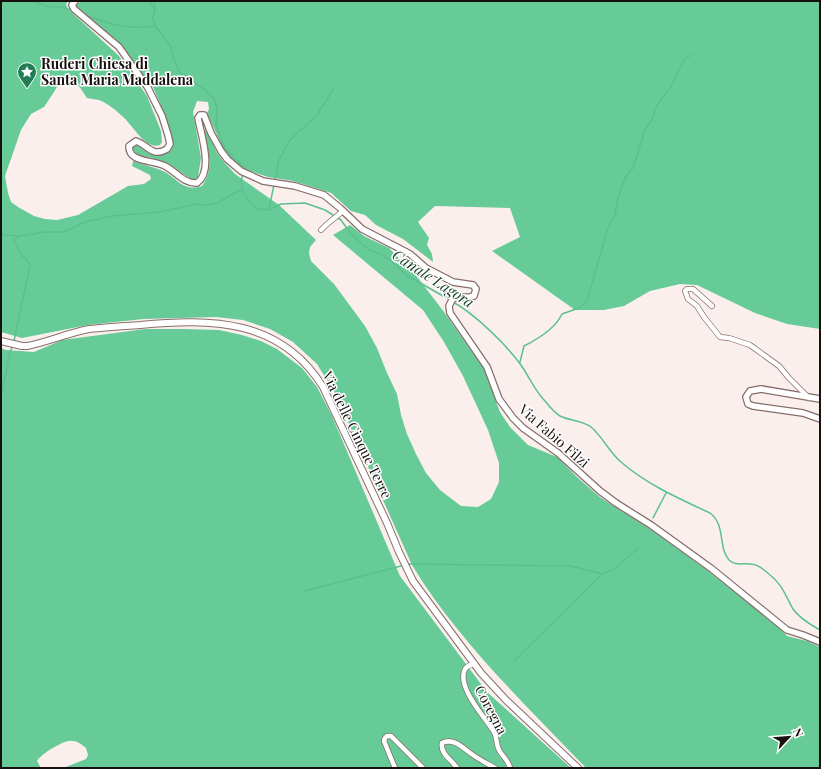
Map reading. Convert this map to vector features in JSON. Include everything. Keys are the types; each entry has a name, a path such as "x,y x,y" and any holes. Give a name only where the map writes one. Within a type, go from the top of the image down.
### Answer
{"main road":[{"name":"Via delle Cinque Terre","path":"1,341 27,346 88,330 168,322 201,322 254,330 281,344 296,354 316,375 323,387 384,516 407,570 413,580 473,664 506,700 578,768"}],"street":[{"name":"Via Fabio Filzi","path":"75,1 72,5 74,9 123,52 148,88 162,116 170,144 167,149 162,152 154,152 136,141 129,146 129,150 132,155 140,159 166,166 188,182 197,183 202,179 206,157 198,118 203,114 221,151 240,171 263,181 295,186 328,197 341,213 362,229 410,254 426,268 453,282 473,285 476,289 475,294 472,296 453,298 449,304 449,310 454,320 466,335 487,367 499,399 510,414 524,428 558,453 600,492 651,525 712,569 787,630 820,642"},
{"path":"322,230 341,213"},
{"path":"712,306 693,289 687,289 685,291 688,299 698,306 704,317 720,338 729,338 750,346 780,366 789,378 809,398"},
{"path":"820,399 756,389 748,393 746,397 748,404 753,406 803,413 820,419"},
{"name":"Coregna","path":"473,664 466,667 465,670 464,678 467,690 473,704 484,716 495,734 498,749 509,764 510,768"},
{"path":"395,768 384,742 384,738 387,736 391,736 423,768"},
{"path":"457,768 444,753 441,747 442,743 445,741 453,742 495,768"}],"green space":[{"path":"1,1 68,1 66,4 68,9 119,56 147,96 161,131 162,142 160,145 154,146 149,144 114,109 99,100 87,98 76,83 66,78 60,81 44,107 31,114 21,130 5,176 11,202 34,216 45,219 57,220 78,215 128,186 144,184 151,179 150,175 132,166 133,161 163,171 185,186 202,186 206,179 209,166 209,152 205,129 217,153 235,174 279,205 316,240 310,247 309,253 311,261 334,284 365,326 377,348 397,394 401,415 407,434 426,473 440,490 461,506 478,507 491,499 499,482 499,463 488,430 463,376 444,342 423,310 333,235 350,225 364,236 389,248 418,278 444,312 484,369 500,412 510,427 528,445 557,457 601,498 653,531 708,571 778,626 787,636 807,641 820,647 820,768 586,768 493,671 450,620 430,593 412,565 336,395 317,364 293,342 270,329 243,320 216,317 143,319 88,325 22,338 1,332"},
{"path":"82,1 820,1 820,329 787,324 755,313 697,285 680,284 650,291 624,306 604,310 575,310 492,251 520,237 510,208 435,206 418,222 429,238 427,245 432,254 433,262 403,239 376,225 365,215 351,211 331,193 293,181 268,177 244,169 229,156 223,148 207,113 209,109 208,102 197,101 193,112 201,158 198,177 194,180 191,179 169,164 136,154 132,147 136,144 148,153 154,155 163,155 172,148 173,144 170,132 160,103 152,85 120,44 75,5"},
{"path":"145,329 219,330 242,335 261,341 277,349 302,368 317,387 332,416 400,576 487,692 571,768 63,768 86,759 88,755 86,748 72,741 61,744 39,758 37,761 41,768 1,768 1,348 6,350 34,352 62,340"}],"waterway":[{"path":"31,1 51,7 72,10"},
{"path":"149,1 155,9"},
{"name":"Canale Lagora","path":"154,1 155,9 153,18 155,26 170,45 173,57 180,73 205,90 214,99 217,108 216,124 225,149 244,167 243,170"},
{"path":"84,14 102,21 127,27 155,26"},
{"path":"520,362 524,346 551,329 562,314 579,308 587,301 608,228 615,215 618,198 626,176 633,168 645,130 652,119 657,105 670,89 684,60 691,55"},
{"path":"269,209 279,160 289,141 317,115 334,88"},
{"name":"Canale Lagora","path":"243,174 241,181 242,189 248,200 258,209 269,210 281,204 305,203 325,210 341,220 351,234 368,249 390,260 408,276 450,300"},
{"path":"1,235 20,236 45,232 64,232 85,222 112,216 160,212 197,204 205,205 217,203 242,189"},
{"path":"14,341 30,265 22,256 14,239 19,237"},
{"name":"Canale Lagora","path":"453,302 471,314 500,341 517,360 539,394 556,413 564,418 584,423 591,427 617,458 641,477 710,513 718,524 724,549 729,560 736,564 756,565 774,578 781,586 793,609 798,615 820,630"},
{"path":"1,394 9,355 13,345"},
{"path":"653,518 666,493"},
{"path":"514,661 602,574 614,569 638,548"},
{"path":"407,564 571,566 602,574"},
{"path":"304,591 401,566"}],"place":[{"name":"Ruderi Chiesa di Santa Maria Maddalena","path":"27,89"}]}
